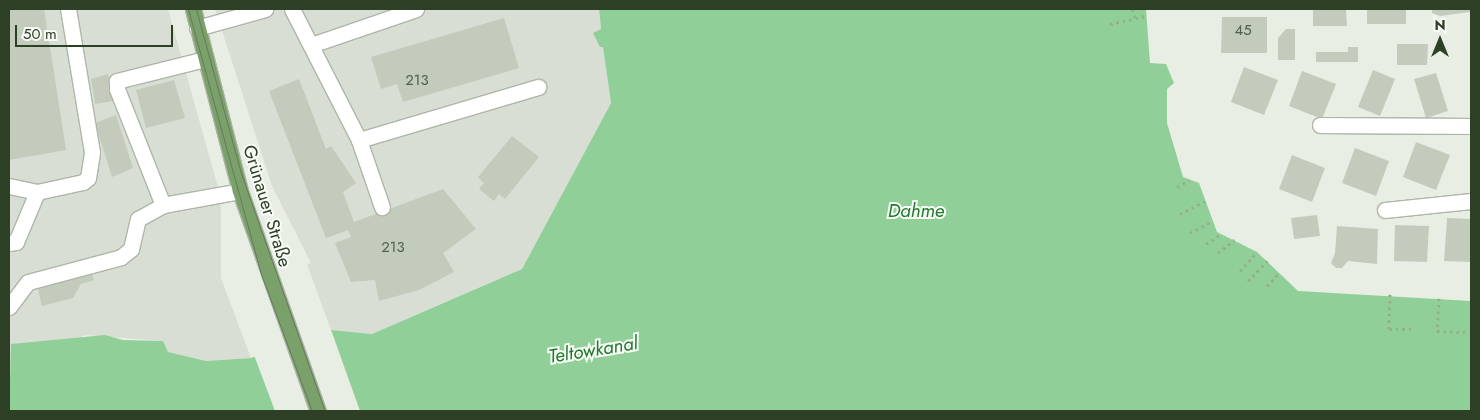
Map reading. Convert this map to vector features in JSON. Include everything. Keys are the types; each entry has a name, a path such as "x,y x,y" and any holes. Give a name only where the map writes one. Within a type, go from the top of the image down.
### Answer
{"main road":[{"name":"Grünauer Straße","path":"193,9 240,191 267,273 318,411"}],"lane":[{"path":"9,186 37,192 83,182 91,164 68,9"},
{"path":"197,28 265,9"},
{"path":"292,9 359,140 382,207"},
{"path":"311,45 416,9"},
{"path":"163,205 117,90 117,81 205,59"},
{"path":"359,140 538,87"},
{"path":"1320,125 1471,126"},
{"path":"9,308 28,282 121,257 131,249 138,219 163,205 240,191"},
{"path":"9,243 16,242 37,192"},
{"path":"1385,210 1471,201"}],"path":[{"path":"1132,9 1135,18"},
{"path":"1110,24 1146,16"},
{"path":"1177,187 1189,180"},
{"path":"1180,214 1206,201"},
{"path":"1190,234 1213,221"},
{"path":"1206,244 1221,234"},
{"path":"1218,253 1234,240"},
{"path":"1240,271 1257,252"},
{"path":"1248,281 1266,261"},
{"path":"1267,286 1279,273"},
{"path":"1390,294 1389,329 1412,329"},
{"path":"1439,298 1437,331 1465,332"}],"shaded area":[{"path":"9,9 168,9 221,198 221,278 251,358 206,361 168,352 162,341 86,335 9,366"},
{"path":"215,9 599,9 601,30 593,33 603,46 611,103 522,269 372,334 331,330 307,264 311,263 272,186"}],"water":[{"name":"Dahme","path":"599,9 1146,9 1150,63 1166,64 1174,83 1167,89 1167,123 1183,177 1199,183 1217,232 1257,252 1298,291 1471,301 1471,411 9,411 11,344 105,335 123,340 163,341 168,352 206,361 251,358 331,330 372,334 522,269 611,103 603,47 600,47 593,33 601,29"}],"pier":[{"path":"330,327 360,411 275,411 254,355"}],"building":[{"path":"9,9 44,9 66,150 9,160"},
{"path":"1313,9 1346,9 1347,26 1313,26"},
{"path":"1367,9 1406,9 1406,24 1367,24"},
{"path":"1432,9 1470,9 1470,12 1440,16 1432,13"},
{"path":"1222,17 1267,17 1267,53 1221,53"},
{"path":"504,18 519,68 403,102 397,84 381,89 371,57"},
{"path":"1286,29 1295,29 1295,60 1278,60 1278,38"},
{"path":"1397,44 1428,44 1427,65 1397,65"},
{"path":"1348,47 1358,47 1358,62 1316,62 1316,52 1348,52"},
{"path":"1244,67 1278,80 1264,115 1231,102"},
{"path":"1373,70 1395,79 1380,116 1358,107"},
{"path":"1302,71 1336,84 1322,119 1289,106"},
{"path":"1436,73 1448,111 1426,118 1414,79"},
{"path":"108,74 113,101 95,104 91,79"},
{"path":"299,79 326,149 331,146 356,183 343,192 354,222 443,189 476,229 443,253 454,272 419,290 379,301 375,280 351,282 335,243 351,237 348,230 326,238 269,91"},
{"path":"174,80 185,118 146,128 136,90"},
{"path":"116,115 133,168 112,177 95,123"},
{"path":"512,136 539,157 505,199 499,194 494,201 479,189 484,183 478,177"},
{"path":"1416,142 1450,155 1436,190 1403,177"},
{"path":"1355,148 1389,161 1376,196 1342,183"},
{"path":"1292,155 1325,168 1312,202 1279,189"},
{"path":"1317,215 1320,236 1294,239 1291,218"},
{"path":"1447,218 1471,219 1471,262 1444,261"},
{"path":"1395,225 1429,226 1427,262 1394,261"},
{"path":"1337,226 1378,229 1377,264 1348,261 1342,268 1336,268 1331,263 1335,253"},
{"path":"91,271 94,280 81,284 73,298 42,306 37,285"}],"tram line":[{"path":"188,9 261,274 312,411"},
{"path":"196,9 240,170 325,411"}],"water label":[{"name":"Teltowkanal","path":"593,350"}]}
